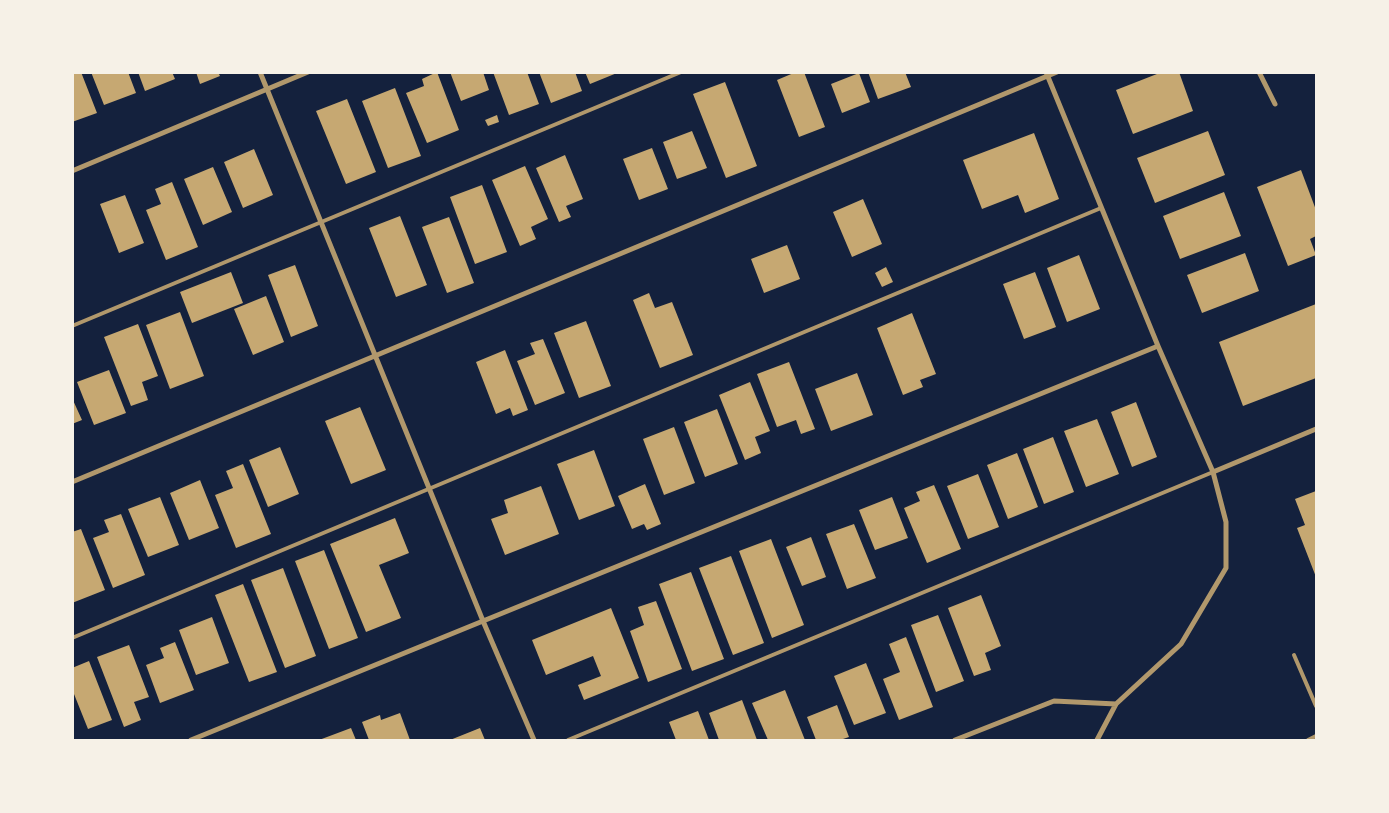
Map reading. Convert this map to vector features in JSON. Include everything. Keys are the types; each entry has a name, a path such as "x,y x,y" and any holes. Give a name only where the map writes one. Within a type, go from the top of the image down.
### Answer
{"street":[{"path":"260,72 483,622 534,740"},
{"path":"72,171 308,72"},
{"path":"72,482 1057,72"},
{"path":"1259,72 1275,104"},
{"path":"1047,75 1158,346 1212,472 1226,522 1226,568 1181,644 1116,704 1097,740"},
{"path":"191,740 1158,346"},
{"path":"1212,472 1316,429"},
{"path":"955,740 1054,701 1116,704"}],"lane":[{"path":"72,326 681,72"},
{"path":"72,638 1102,208"},
{"path":"568,740 1212,472"},
{"path":"1294,655 1316,706"},
{"path":"1308,740 1316,736"}],"building":[{"path":"72,72 81,72 97,113 72,122"},
{"path":"91,72 128,72 136,93 104,105"},
{"path":"138,72 172,72 175,79 145,91"},
{"path":"196,72 218,72 220,76 200,84"},
{"path":"437,72 459,130 427,143 406,93 424,86 422,79"},
{"path":"450,72 483,72 489,90 461,101"},
{"path":"493,72 527,72 539,104 509,115"},
{"path":"539,72 575,72 582,91 551,103"},
{"path":"585,72 617,72 617,73 590,84"},
{"path":"796,72 804,72 825,127 799,137 777,80"},
{"path":"868,72 905,72 911,87 878,99"},
{"path":"1162,72 1179,72 1193,111 1133,134 1116,90"},
{"path":"859,73 870,102 842,113 831,84"},
{"path":"725,82 757,166 726,178 693,94"},
{"path":"395,88 421,156 388,168 362,101"},
{"path":"347,99 376,172 346,184 316,111"},
{"path":"497,115 499,122 488,126 485,120"},
{"path":"692,131 707,168 677,179 663,142"},
{"path":"1208,131 1225,175 1155,203 1137,158"},
{"path":"1034,133 1059,199 1025,213 1018,195 982,209 963,160"},
{"path":"652,148 668,189 639,200 623,159"},
{"path":"254,149 273,195 243,208 224,162"},
{"path":"565,155 583,199 566,206 571,217 559,222 536,168"},
{"path":"525,166 548,219 531,227 536,239 520,246 492,180"},
{"path":"213,167 232,212 203,225 184,179"},
{"path":"1301,170 1316,210 1316,236 1310,239 1316,255 1288,266 1257,187"},
{"path":"172,182 198,247 166,260 146,210 161,204 155,189"},
{"path":"482,185 507,252 475,264 450,197"},
{"path":"1224,192 1241,236 1180,259 1163,216"},
{"path":"125,195 144,243 119,253 100,204"},
{"path":"863,199 882,244 852,257 833,212"},
{"path":"400,216 427,285 396,297 369,228"},
{"path":"449,217 474,283 447,293 422,227"},
{"path":"787,245 800,279 764,293 751,259"},
{"path":"1245,253 1259,291 1202,313 1187,275"},
{"path":"1079,255 1100,309 1067,322 1047,268"},
{"path":"295,265 318,326 291,337 268,275"},
{"path":"886,267 893,282 882,287 875,273"},
{"path":"231,272 243,303 192,323 180,292"},
{"path":"1035,272 1056,327 1024,339 1003,284"},
{"path":"649,293 655,308 672,302 693,355 660,368 633,300"},
{"path":"266,296 284,342 253,355 234,309"},
{"path":"1316,304 1316,378 1243,406 1219,342"},
{"path":"180,312 204,376 170,389 146,325"},
{"path":"912,313 936,374 920,380 923,387 903,395 877,328"},
{"path":"586,321 611,386 579,398 554,333"},
{"path":"138,324 158,376 142,382 148,400 131,406 104,337"},
{"path":"543,339 565,393 535,405 517,361 535,354 530,343"},
{"path":"505,350 528,410 513,416 510,408 496,414 476,362"},
{"path":"789,362 815,429 801,434 796,420 777,427 757,374"},
{"path":"109,370 126,413 94,425 77,382"},
{"path":"857,373 873,415 831,431 815,389"},
{"path":"750,382 770,431 755,437 761,453 745,460 719,395"},
{"path":"72,398 82,420 72,424"},
{"path":"1136,402 1157,457 1132,467 1111,412"},
{"path":"360,407 386,470 351,484 325,421"},
{"path":"717,409 738,464 705,477 684,422"},
{"path":"1097,419 1119,474 1086,487 1064,431"},
{"path":"674,427 695,483 664,495 643,439"},
{"path":"1053,437 1074,492 1044,504 1023,449"},
{"path":"280,447 299,494 268,507 249,460"},
{"path":"594,450 615,506 579,520 557,464"},
{"path":"1017,453 1038,507 1008,519 987,465"},
{"path":"243,464 271,534 236,548 215,495 233,488 226,471"},
{"path":"978,474 999,527 968,539 947,486"},
{"path":"200,480 219,528 189,540 170,493"},
{"path":"645,484 661,524 647,530 644,524 632,529 618,496"},
{"path":"934,485 961,549 927,563 904,508 920,501 916,492"},
{"path":"541,486 559,534 505,555 491,519 508,513 504,500"},
{"path":"1316,491 1316,577 1297,528 1305,525 1295,499"},
{"path":"160,497 179,545 148,557 128,509"},
{"path":"892,497 908,538 875,550 859,510"},
{"path":"121,514 145,575 113,588 93,538 109,532 104,520"},
{"path":"395,518 409,553 379,565 401,618 366,632 330,544"},
{"path":"854,524 876,578 847,589 826,534"},
{"path":"81,529 105,590 72,603 72,532"},
{"path":"811,537 826,577 802,586 786,547"},
{"path":"771,539 804,625 772,638 739,551"},
{"path":"324,550 358,638 329,649 295,561"},
{"path":"731,556 764,643 733,655 699,568"},
{"path":"283,568 316,656 285,668 251,580"},
{"path":"691,572 724,659 692,671 659,584"},
{"path":"243,584 277,672 249,682 215,595"},
{"path":"981,595 1001,646 985,653 991,670 974,676 948,608"},
{"path":"656,601 682,669 648,682 630,631 644,625 638,607"},
{"path":"611,608 639,678 584,700 578,685 601,676 593,656 546,675 532,640"},
{"path":"938,615 964,681 936,692 911,625"},
{"path":"212,617 229,663 196,675 179,630"},
{"path":"906,637 933,707 899,720 883,679 900,672 889,644"},
{"path":"175,642 194,690 160,703 146,665 164,658 160,648"},
{"path":"129,645 149,697 134,702 141,720 124,727 97,657"},
{"path":"89,661 112,720 88,729 72,689 72,668"},
{"path":"866,663 886,713 854,725 834,676"},
{"path":"785,690 805,740 768,740 752,703"},
{"path":"742,700 757,740 719,740 709,713"},
{"path":"837,705 849,737 840,740 816,740 807,717"},
{"path":"698,711 709,740 676,740 669,722"},
{"path":"400,713 410,740 369,740 362,722 380,715 381,720"},
{"path":"351,728 356,740 319,740"},
{"path":"480,728 485,740 450,740"}]}
